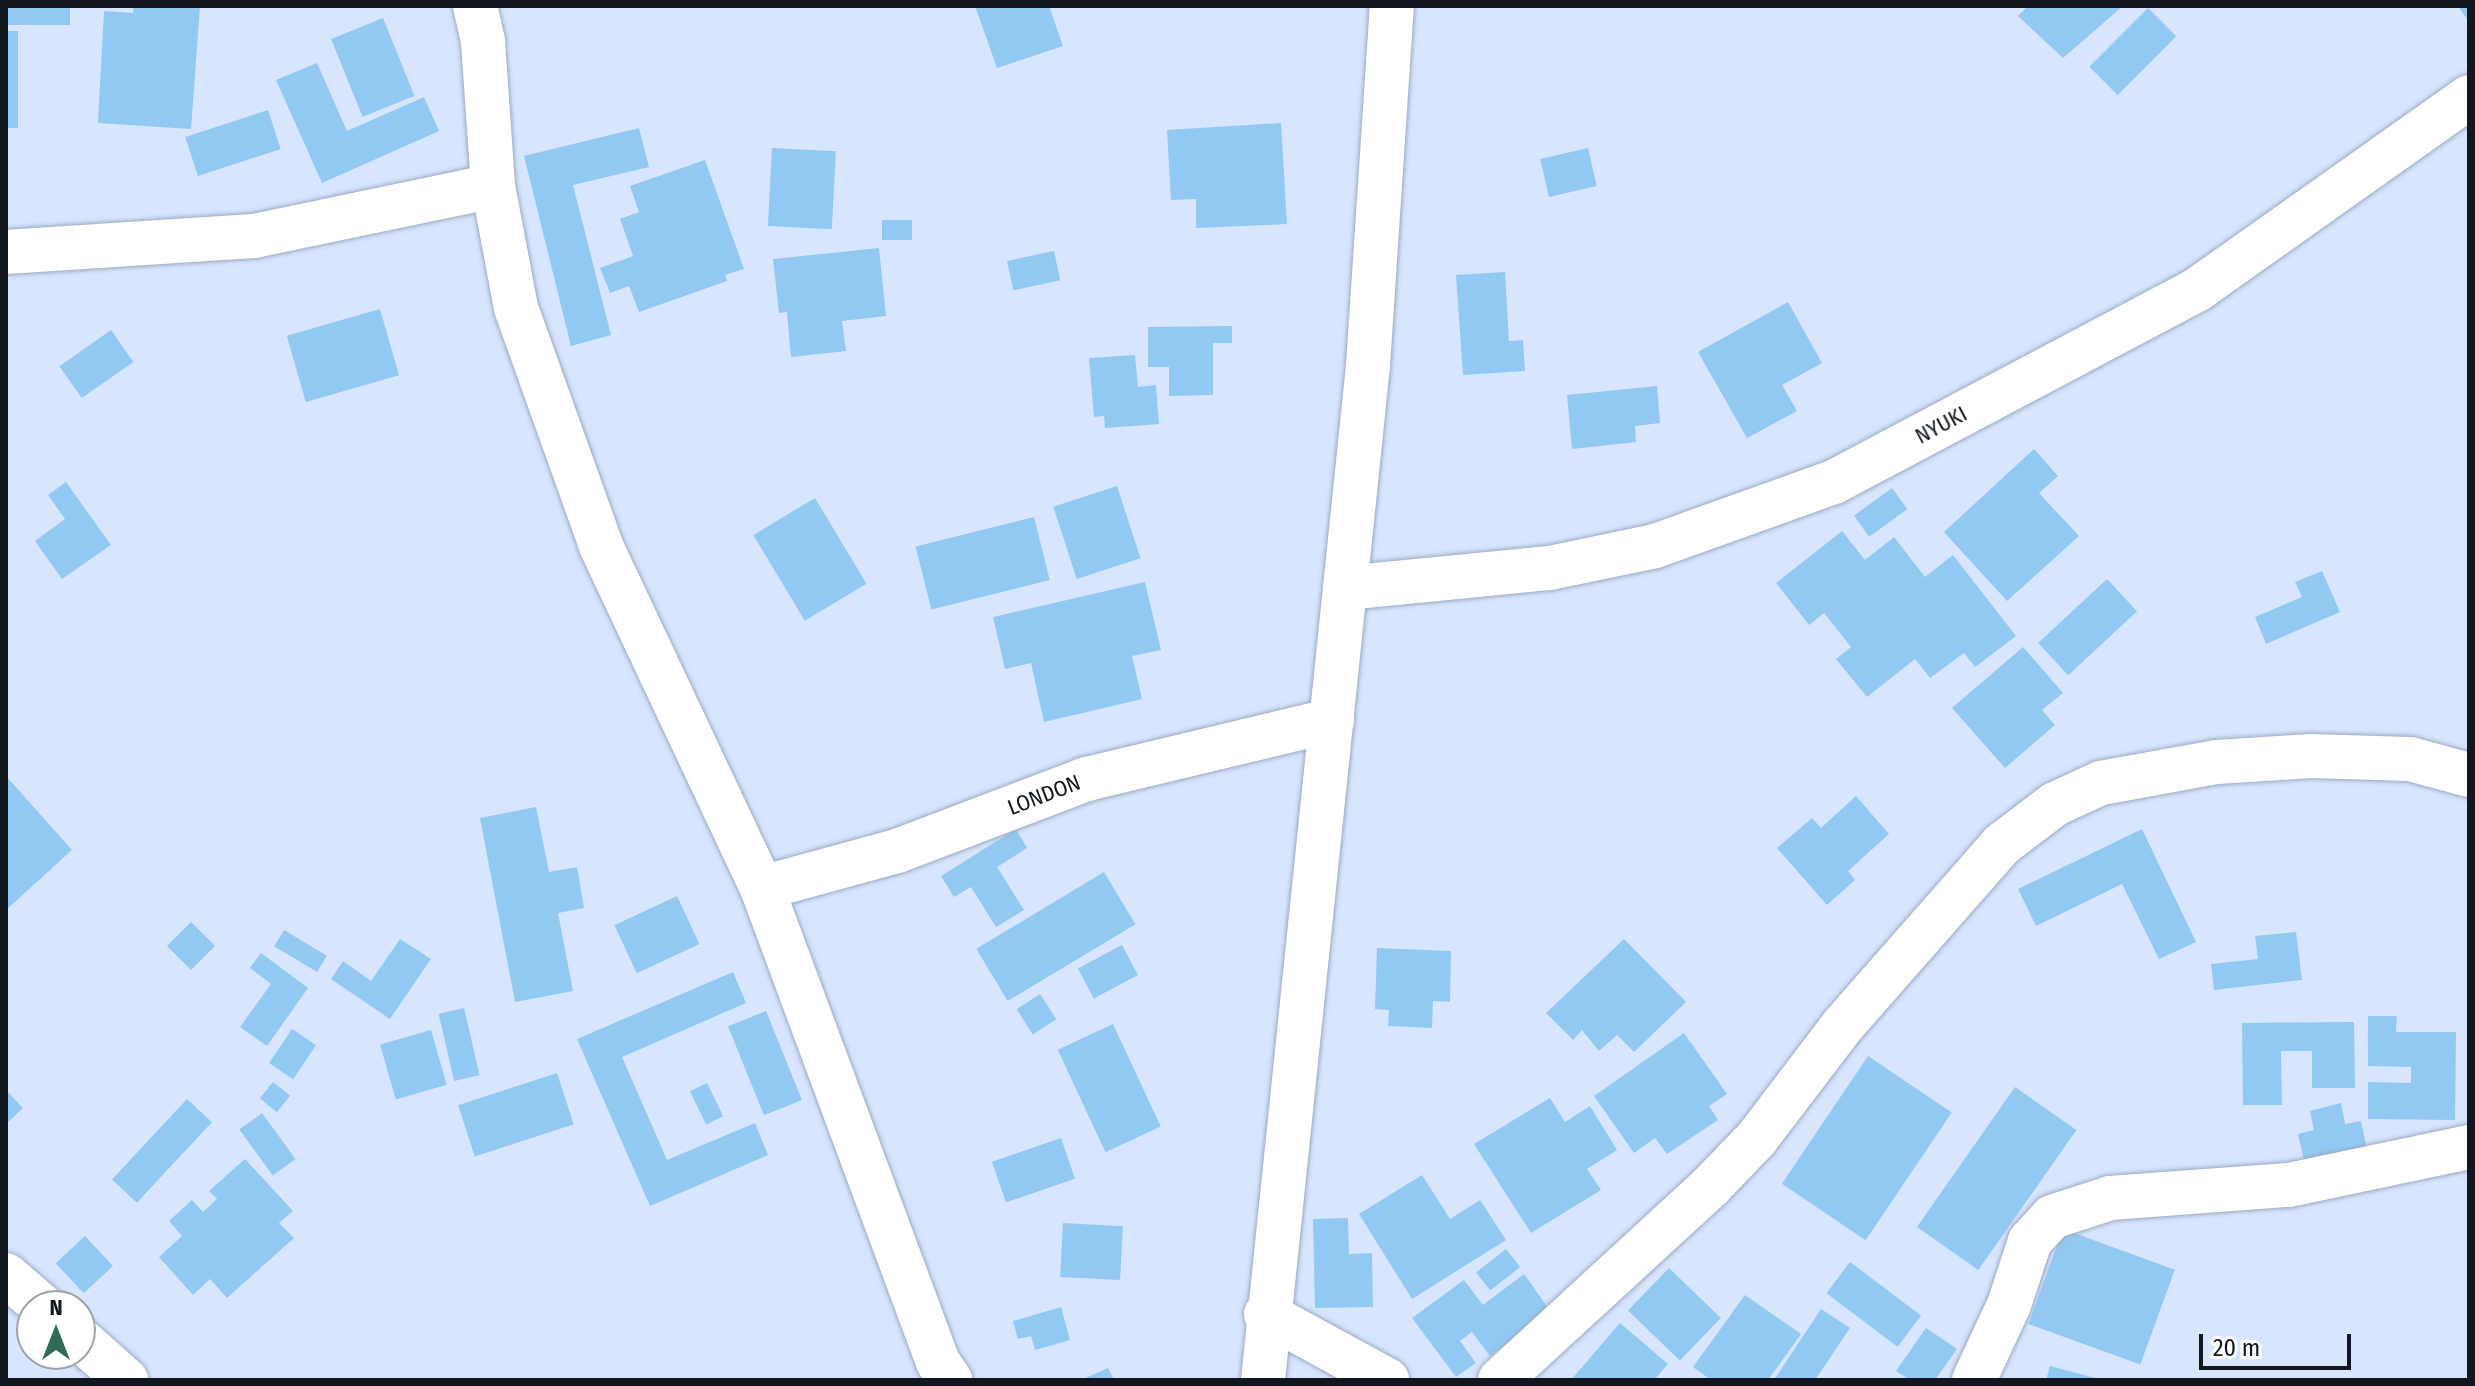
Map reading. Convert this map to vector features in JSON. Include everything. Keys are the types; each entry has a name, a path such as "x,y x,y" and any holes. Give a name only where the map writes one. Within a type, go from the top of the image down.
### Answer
{"street":[{"path":"475,6 483,42 493,186 516,308 601,546 762,888 938,1362 950,1380"},
{"path":"1263,1380 1266,1314 1368,365 1392,6"},
{"name":"NYUKI","path":"1345,588 1550,568 1655,546 1834,482 2198,289 2469,97"},
{"path":"6,252 254,236 493,186"},
{"name":"LONDON","path":"762,888 897,851 1087,779 1332,720"},
{"path":"1500,1380 1710,1187 1757,1138 1844,1024 2001,845 2055,804 2101,783 2217,762 2311,756 2410,759 2469,775"},
{"path":"1974,1380 2009,1305 2030,1241 2052,1217 2110,1198 2289,1185 2469,1147"},
{"path":"6,1275 23,1290"},
{"path":"1266,1314 1387,1380"},
{"path":"96,1353 126,1380"}],"building":[{"path":"6,6 70,6 70,25 6,25"},
{"path":"134,6 200,7 191,129 98,123 104,11 133,13"},
{"path":"975,6 1049,6 1063,46 997,68"},
{"path":"2028,6 2123,6 2063,58 2018,16"},
{"path":"2458,6 2469,6 2467,19"},
{"path":"2148,8 2176,36 2118,95 2089,67"},
{"path":"383,18 414,96 363,117 331,39"},
{"path":"6,31 18,31 18,128 6,128"},
{"path":"317,63 347,131 424,97 439,131 322,183 276,80"},
{"path":"268,110 281,149 198,176 185,137"},
{"path":"1281,123 1287,224 1196,228 1196,199 1171,200 1167,130"},
{"path":"639,128 649,167 573,185 611,335 571,346 524,156"},
{"path":"772,148 836,151 832,229 768,226"},
{"path":"1588,148 1597,186 1549,197 1540,159"},
{"path":"705,160 744,269 725,275 727,281 639,312 629,286 610,293 600,268 633,256 620,219 639,212 630,186"},
{"path":"882,220 912,220 912,240 882,240"},
{"path":"879,248 886,316 842,321 846,351 791,357 787,312 779,313 773,259"},
{"path":"1054,251 1060,280 1013,290 1007,261"},
{"path":"1505,272 1509,341 1523,340 1525,371 1463,375 1456,275"},
{"path":"1788,302 1822,363 1782,385 1797,411 1747,438 1698,352"},
{"path":"380,309 399,375 306,402 287,336"},
{"path":"1232,326 1232,343 1213,343 1213,395 1169,396 1169,367 1148,367 1148,327"},
{"path":"111,330 133,362 82,398 59,366"},
{"path":"1135,355 1138,387 1156,385 1159,424 1105,428 1104,416 1094,417 1089,358"},
{"path":"1657,386 1660,423 1635,426 1636,442 1572,449 1567,395"},
{"path":"2034,449 2058,476 2039,493 2079,536 2007,601 1944,532"},
{"path":"66,482 111,545 62,579 35,541 65,519 48,495"},
{"path":"1117,486 1140,558 1077,579 1053,507"},
{"path":"1892,488 1907,509 1869,537 1854,516"},
{"path":"815,498 867,584 805,621 753,535"},
{"path":"1034,517 1050,580 931,610 916,547"},
{"path":"1842,531 1865,560 1894,537 1925,577 1953,555 2016,636 1975,667 1964,653 1930,678 1915,659 1867,697 1836,659 1851,647 1824,613 1809,625 1776,583"},
{"path":"2322,571 2340,612 2266,644 2255,617 2302,597 2295,582"},
{"path":"2107,579 2137,611 2068,675 2038,643"},
{"path":"1145,582 1161,650 1132,656 1142,699 1044,722 1031,663 1005,669 993,617"},
{"path":"2023,647 2063,693 2042,710 2055,725 2005,768 1952,708"},
{"path":"6,776 72,850 6,910"},
{"path":"1856,796 1889,834 1848,871 1855,880 1827,905 1777,848 1812,818 1821,828"},
{"path":"536,807 549,872 577,867 584,908 558,913 573,991 515,1002 480,818"},
{"path":"1016,829 1027,848 997,867 1024,910 996,927 971,887 954,897 941,876"},
{"path":"2142,829 2196,942 2159,959 2122,884 2036,926 2018,889"},
{"path":"1104,872 1135,924 1008,1001 976,949"},
{"path":"677,896 699,944 637,973 614,925"},
{"path":"191,922 215,946 191,970 167,946"},
{"path":"284,930 327,956 317,972 274,946"},
{"path":"2296,932 2302,980 2214,990 2211,964 2258,959 2255,936"},
{"path":"400,939 431,959 390,1019 331,979 343,961 371,981"},
{"path":"1624,939 1686,1002 1634,1052 1617,1035 1599,1051 1582,1030 1573,1040 1546,1013"},
{"path":"1122,945 1138,975 1094,998 1078,968"},
{"path":"1377,948 1451,951 1450,1002 1433,1001 1432,1028 1388,1026 1389,1010 1375,1009"},
{"path":"261,953 308,988 267,1046 240,1027 271,984 250,968"},
{"path":"733,972 746,1003 622,1057 667,1160 755,1123 768,1155 650,1206 577,1039"},
{"path":"1040,994 1056,1019 1033,1034 1017,1009"},
{"path":"464,1008 480,1075 454,1081 439,1014"},
{"path":"766,1011 802,1100 764,1115 728,1026"},
{"path":"2368,1016 2397,1016 2396,1032 2456,1032 2455,1120 2368,1119 2368,1082 2411,1083 2411,1067 2368,1066"},
{"path":"2354,1022 2355,1088 2312,1088 2312,1051 2281,1051 2282,1105 2243,1105 2242,1023"},
{"path":"1113,1024 1161,1126 1105,1152 1058,1050"},
{"path":"292,1029 316,1045 293,1079 269,1063"},
{"path":"431,1030 447,1085 396,1099 380,1045"},
{"path":"1684,1033 1727,1094 1709,1106 1718,1120 1667,1154 1655,1138 1634,1153 1594,1096"},
{"path":"1868,1056 1952,1112 1866,1240 1782,1184"},
{"path":"557,1073 574,1124 475,1156 458,1105"},
{"path":"273,1082 290,1096 277,1112 260,1098"},
{"path":"707,1083 723,1116 706,1125 690,1091"},
{"path":"2015,1087 2076,1130 1978,1270 1917,1227"},
{"path":"6,1090 23,1108 6,1124"},
{"path":"1550,1098 1565,1122 1590,1106 1617,1150 1587,1169 1601,1190 1531,1233 1474,1144"},
{"path":"187,1099 212,1122 137,1203 112,1179"},
{"path":"2341,1103 2345,1124 2361,1121 2368,1154 2306,1169 2298,1134 2314,1130 2310,1111"},
{"path":"262,1113 296,1159 273,1176 239,1129"},
{"path":"1061,1138 1075,1179 1006,1202 992,1162"},
{"path":"245,1159 293,1211 279,1223 294,1238 227,1298 210,1279 193,1295 159,1257 182,1236 169,1221 192,1200 203,1212 217,1199 209,1191"},
{"path":"1422,1175 1450,1219 1480,1200 1506,1240 1412,1299 1359,1214"},
{"path":"1348,1218 1349,1254 1372,1253 1373,1307 1315,1308 1313,1219"},
{"path":"1063,1223 1123,1226 1120,1280 1060,1277"},
{"path":"2063,1229 2175,1270 2140,1365 2028,1324"},
{"path":"85,1236 113,1266 87,1290 81,1290 56,1263"},
{"path":"1506,1249 1520,1267 1490,1291 1476,1272"},
{"path":"1850,1262 1921,1316 1898,1347 1827,1293"},
{"path":"1669,1268 1721,1318 1680,1360 1628,1310"},
{"path":"1524,1274 1551,1312 1490,1356 1472,1332 1460,1341 1476,1363 1456,1377 1412,1318 1464,1280 1483,1305"},
{"path":"1745,1295 1801,1334 1768,1380 1711,1380 1693,1367"},
{"path":"1061,1307 1070,1340 1035,1350 1031,1336 1018,1339 1013,1321"},
{"path":"1821,1309 1850,1328 1815,1380 1774,1380"},
{"path":"1620,1323 1668,1364 1654,1380 1571,1380"},
{"path":"1926,1328 1957,1349 1935,1380 1910,1380 1896,1371"},
{"path":"2050,1366 2099,1379 2099,1380 2046,1380"},
{"path":"1108,1368 1114,1380 1081,1380"}]}
